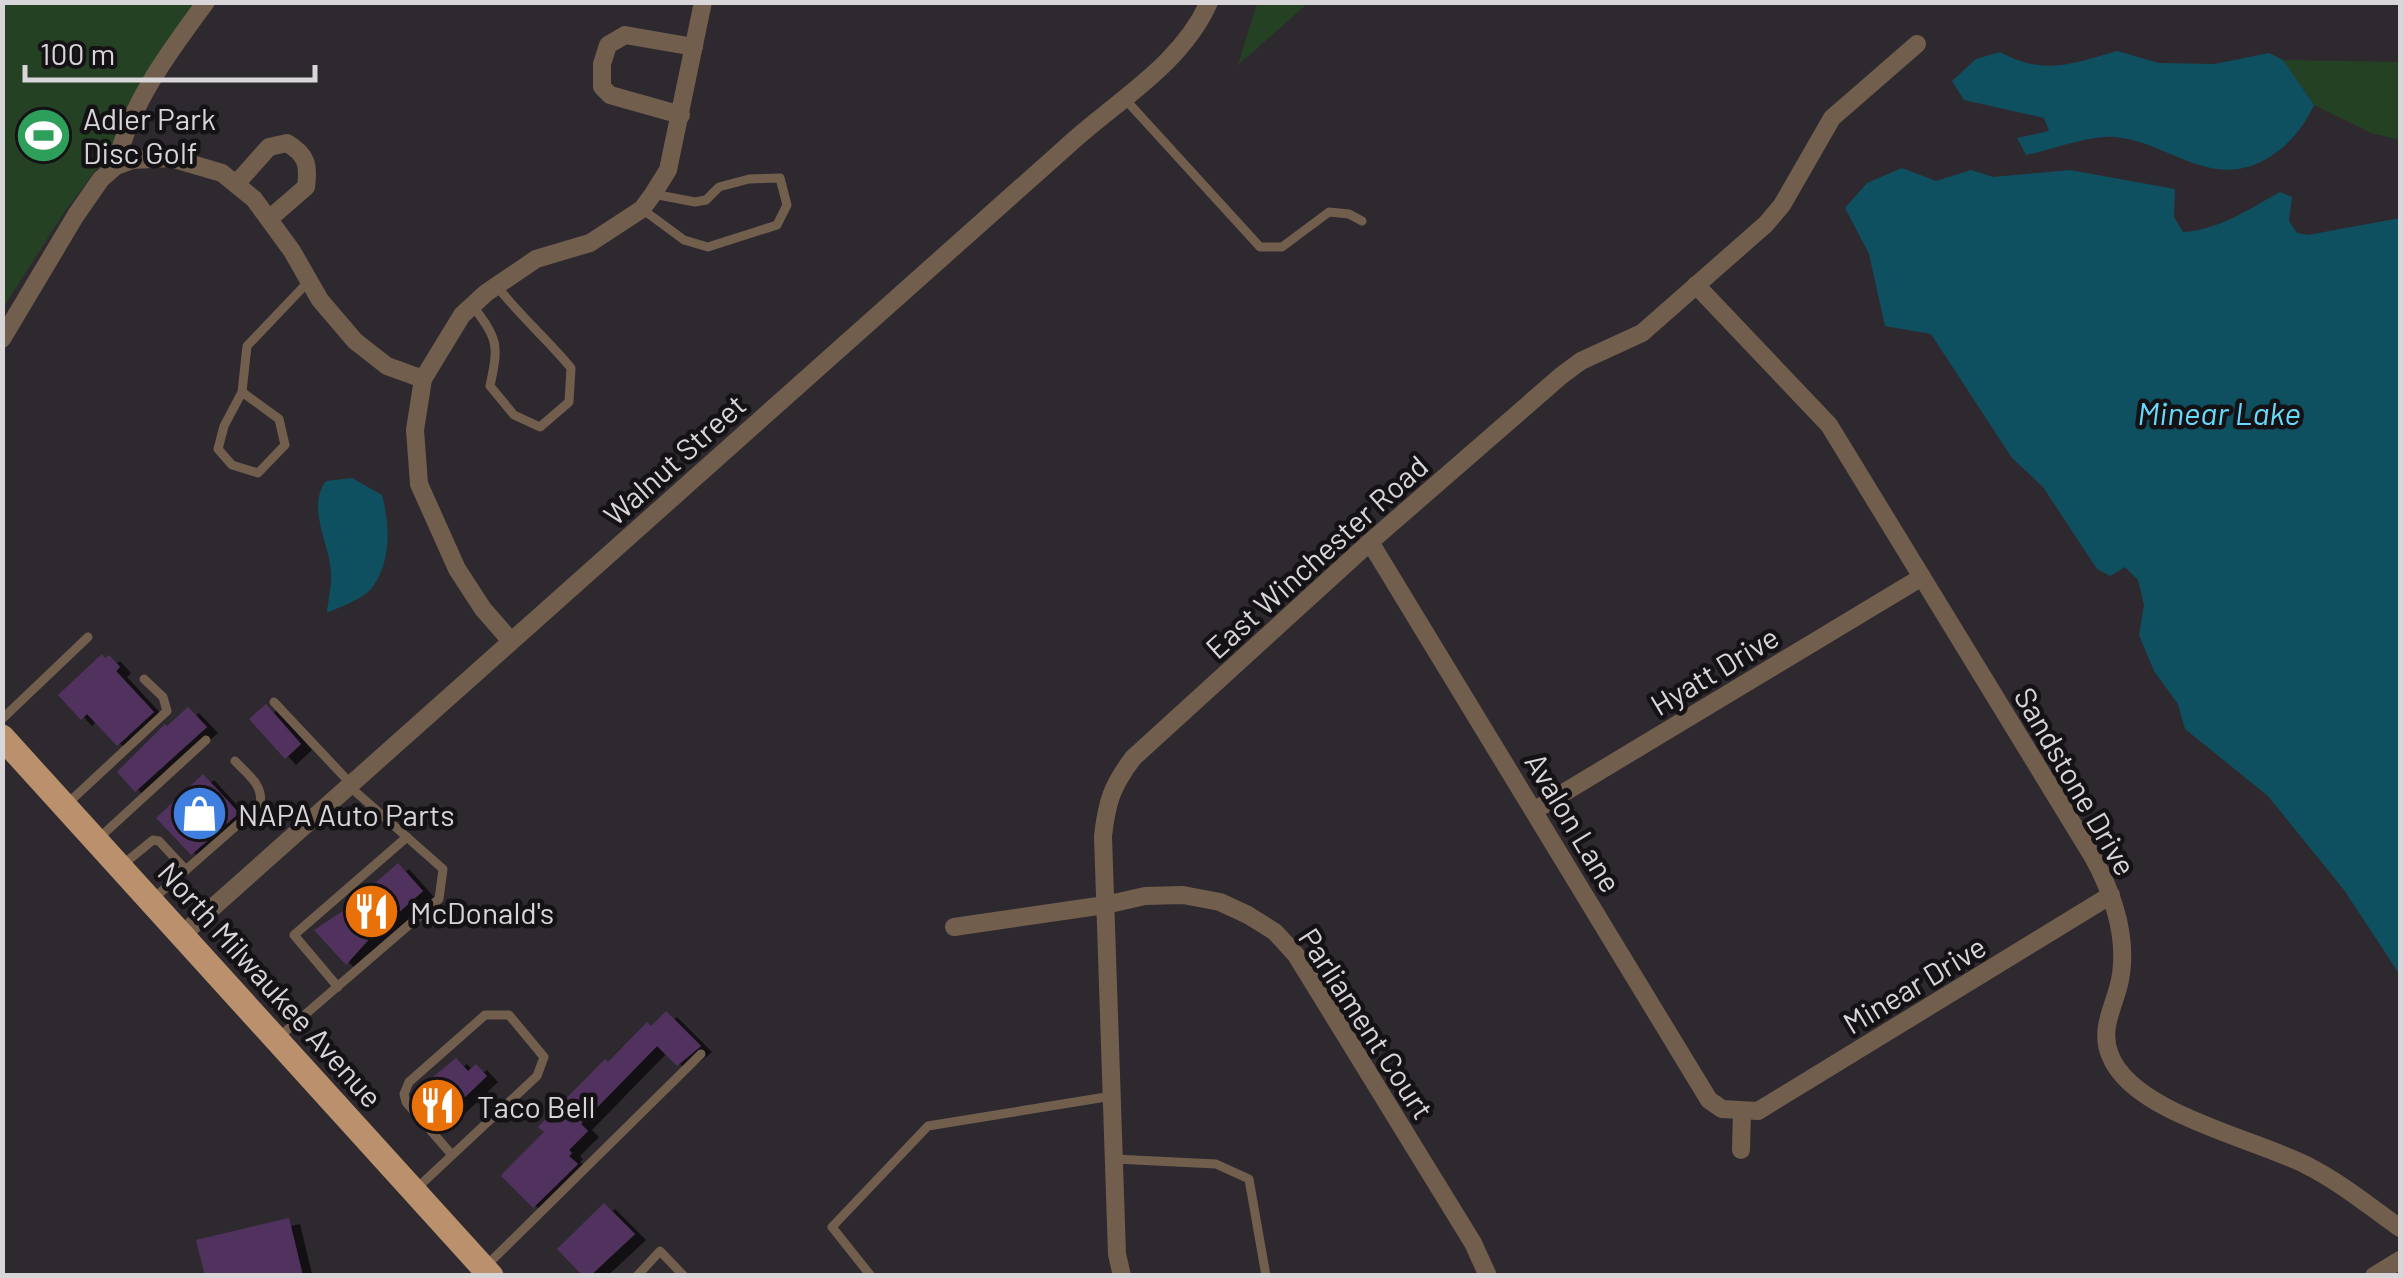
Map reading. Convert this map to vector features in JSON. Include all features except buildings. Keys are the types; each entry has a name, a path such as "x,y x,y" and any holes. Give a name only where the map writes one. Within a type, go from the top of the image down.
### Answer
{"main road":[{"name":"North Milwaukee Avenue","path":"2,737 488,1272"}],"street":[{"path":"116,166 121,144 143,96 206,2"},
{"path":"511,641 457,570 419,484 416,430 422,379 472,305 496,285 536,259 590,243 648,202 668,170 703,2"},
{"name":"Walnut Street","path":"182,934 1180,50 1200,23 1209,2"},
{"path":"681,115 610,95 602,87 602,64 608,44 625,36 694,47"},
{"name":"East Winchester Road","path":"1122,1276 1117,1254 1103,836 1107,801 1117,779 1133,758 1370,542 1562,375 1581,360 1642,333 1766,224 1782,205 1832,118 1917,44"},
{"path":"236,184 269,147 287,143 302,152 309,167 306,188 269,219"},
{"path":"2,339 101,178 132,160 171,158 222,173 254,199 320,300 355,340 387,366 422,379"},
{"name":"Sandstone Drive","path":"1696,285 1829,425 2093,857 2112,895 2122,940 2122,975 2108,1016 2107,1036 2110,1055 2129,1084 2157,1101 2307,1165 2338,1182 2400,1228"},
{"name":"Avalon Lane","path":"1370,542 1708,1100 1722,1109 1742,1111"},
{"name":"Hyatt Drive","path":"1535,810 1922,576"},
{"name":"Parliament Court","path":"954,928 1144,896 1183,895 1220,902 1275,932 1296,955 1327,1002 1473,1242 1488,1276"},
{"name":"Minear Drive","path":"1742,1111 1758,1111 2112,895"},
{"path":"1741,1150 1742,1111"},
{"path":"2374,1276 2400,1260"}],"lane":[{"path":"1124,98 1260,247 1282,247 1329,212 1349,214 1362,221"},
{"path":"780,178 788,205 777,225 708,247 684,240 648,202 706,200 719,187 749,179 780,178"},
{"path":"242,392 279,419 285,446 258,473 232,466 218,449 224,426 242,392 248,346 309,280"},
{"path":"472,305 494,334 495,363 490,386 514,415 540,427 569,402 571,368 496,285"},
{"path":"2,719 88,637"},
{"path":"65,806 168,711 163,697 144,679"},
{"path":"274,702 350,785 443,868 439,899 277,1039"},
{"path":"97,840 206,740"},
{"path":"152,900 260,805 262,794 256,783 235,762"},
{"path":"338,987 294,935 407,837"},
{"path":"121,866 153,840 159,841 186,870"},
{"path":"414,1191 537,1076 544,1057 510,1016 485,1014 409,1082 404,1094 406,1102 452,1155"},
{"path":"488,1272 702,1054"},
{"path":"870,1276 832,1227 928,1126 1112,1096"},
{"path":"1114,1159 1216,1164 1249,1179 1266,1276"},
{"path":"636,1276 660,1252 684,1276"}],"green space":[{"name":"Adler Park Disc Golf","path":"2,3 198,3 119,139 63,214 3,308"},
{"path":"1257,3 1308,3 1238,65"},
{"path":"2283,60 2400,62 2400,140 2371,133 2314,105"}],"water":[{"path":"2117,51 2159,63 2215,64 2269,53 2283,60 2314,105 2297,132 2273,154 2244,168 2228,170 2199,165 2116,137 2083,140 2026,155 2017,138 2049,131 2044,118 1964,100 1952,81 1976,59 2000,52 2044,66"},
{"name":"Minear Lake","path":"1902,168 1936,181 1971,170 1993,177 2070,170 2175,189 2174,217 2183,232 2221,223 2280,192 2292,197 2289,221 2297,233 2308,235 2400,218 2400,975 2344,890 2268,796 2185,729 2178,704 2154,671 2139,635 2144,605 2138,580 2125,567 2110,576 2097,569 2043,487 2012,458 1931,334 1885,326 1869,254 1845,208 1867,183"},
{"path":"352,478 382,495 388,531 386,556 370,590 327,613 331,573 319,514 320,492 326,481"}],"place":[{"name":"Adler Park Disc Golf","path":"44,135"},
{"name":"NAPA Auto Parts","path":"199,814"},
{"name":"McDonald's","path":"371,912"},
{"name":"Taco Bell","path":"438,1106"}]}
